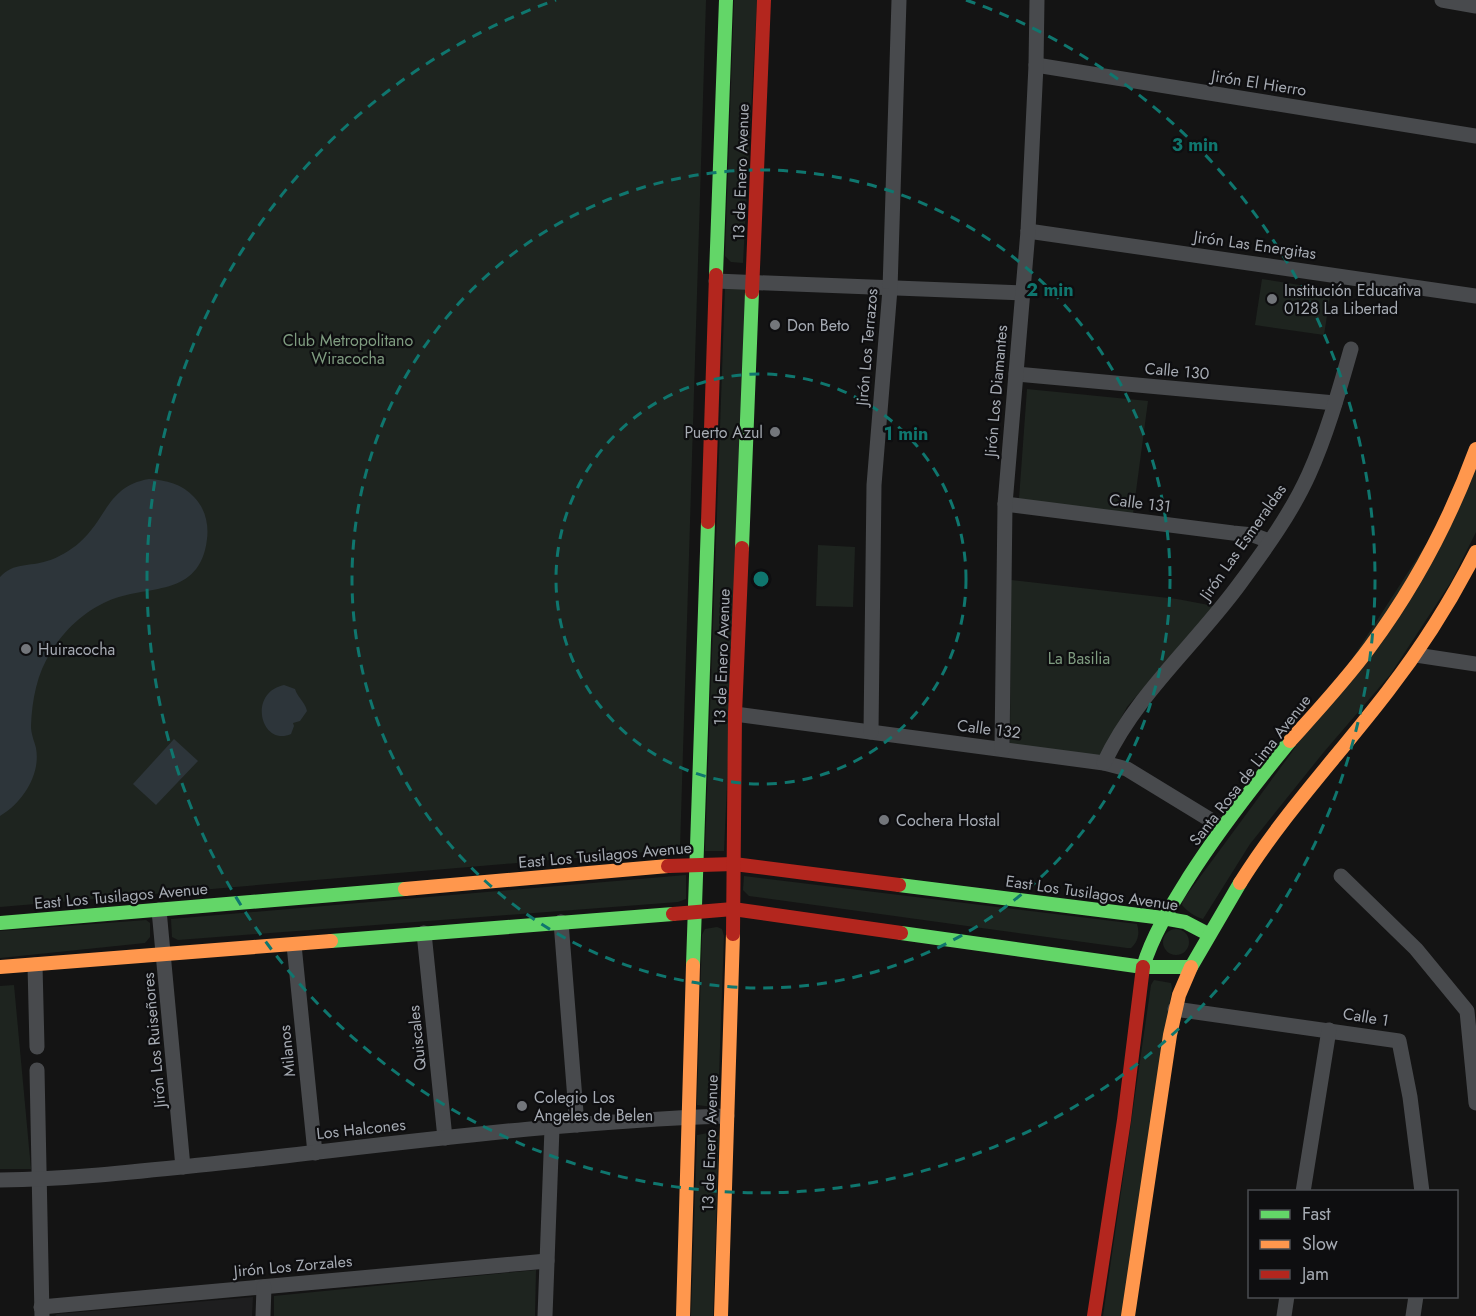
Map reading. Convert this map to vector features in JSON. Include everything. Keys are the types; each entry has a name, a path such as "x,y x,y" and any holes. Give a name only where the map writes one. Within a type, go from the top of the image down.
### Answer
{"main road":[{"name":"13 de Enero Avenue","path":"683,1316 694,911 726,0"},
{"name":"13 de Enero Avenue","path":"721,1316 733,909 735,714 764,0"},
{"name":"Santa Rosa de Lima Avenue","path":"1094,1316 1124,1120 1143,967 1148,949 1163,918 1222,827 1287,745 1348,676 1398,608 1423,568 1442,530 1476,449"},
{"path":"1128,1316 1175,1009 1191,967 1235,888 1282,822 1370,716 1416,655 1440,619 1476,552"},
{"name":"East Los Tusilagos Avenue","path":"0,923 696,864 734,864 1163,918 1185,922 1208,934"},
{"path":"0,967 733,909 1143,967 1191,967"}],"street":[{"name":"Jirón Los Terrazos","path":"871,732 874,485 890,289 899,0"},
{"name":"Jirón Los Diamantes","path":"1002,749 1005,504 1028,231 1037,0"},
{"path":"1442,0 1476,6"},
{"name":"Jirón El Hierro","path":"1036,64 1476,136"},
{"name":"Jirón Las Energitas","path":"1028,231 1476,296"},
{"path":"716,281 1022,293"},
{"name":"Jirón Las Esmeraldas","path":"1104,763 1114,742 1134,711 1241,583 1289,512 1308,476 1335,403 1351,349"},
{"name":"Calle 130","path":"1016,374 1335,403"},
{"name":"Calle 131","path":"1005,504 1243,534 1269,541"},
{"path":"1416,655 1476,664"},
{"name":"Calle 132","path":"735,714 1104,763 1127,769 1222,827"},
{"path":"1341,876 1416,949 1467,1011 1476,1103"},
{"name":"Jirón Los Ruiseñores","path":"159,909 183,1167"},
{"path":"561,922 577,1125"},
{"name":"Quiscales","path":"424,933 445,1138"},
{"name":"Milanos","path":"294,945 315,1153"},
{"path":"35,966 37,1047"},
{"name":"Calle 1","path":"1175,1009 1399,1041 1410,1097 1422,1190"},
{"path":"1304,1190 1329,1030"},
{"path":"37,1070 41,1311"},
{"name":"Los Halcones","path":"0,1180 38,1180 183,1167 577,1125 727,1116"},
{"path":"545,1316 552,1128"},
{"name":"Jirón Los Zorzales","path":"41,1311 264,1287 547,1261"},
{"path":"263,1316 264,1287"},
{"path":"1284,1316 1287,1298"},
{"path":"1413,1316 1416,1298"}],"shaded area":[{"name":"Huiracocha","path":"149,479 179,486 198,501 205,516 207,528 207,539 202,558 194,572 183,581 123,596 99,605 83,616 62,636 46,660 34,697 31,726 37,758 33,778 16,804 0,816 0,577 11,569 47,561 68,551 88,534 116,496 135,483"},
{"path":"284,685 295,689 307,711 300,721 293,723 291,734 281,736 272,733 266,726 262,717 262,707 265,698 272,690"},
{"path":"174,739 198,761 156,805 133,784"},
{"path":"253,1297 252,1316 55,1316 57,1314"}],"green space":[{"name":"Club Metropolitano Wiracocha","path":"0,0 706,0 680,849 0,907"},
{"path":"734,0 757,0 743,263 731,262 725,256"},
{"path":"1262,279 1331,290 1324,335 1255,325"},
{"path":"725,287 740,287 749,291 724,851 705,851"},
{"path":"1027,389 1148,401 1133,514 1019,499"},
{"path":"1476,467 1476,532 1451,582 1390,675 1323,753 1250,844 1203,919 1189,912 1182,905 1183,900 1292,752"},
{"path":"818,545 855,547 853,607 816,606"},
{"name":"La Basilia","path":"1011,580 1177,599 1214,606 1127,707 1100,757 1010,744"},
{"path":"686,875 686,899 678,902 178,940 172,937 171,919"},
{"path":"744,876 1137,924 1138,934 1133,946 1127,948 749,896 743,890"},
{"path":"146,920 150,923 150,937 145,943 0,958 0,931"},
{"path":"717,927 722,929 724,936 718,1102 713,1107 697,1105 702,935 705,929"},
{"path":"1176,929 1185,933 1189,942 1185,951 1176,955 1167,951 1163,942 1167,933"},
{"path":"1154,980 1171,983 1172,988 1124,1316 1103,1316 1151,985"},
{"path":"14,985 31,1169 0,1169 0,986"},
{"path":"714,1132 719,1136 713,1316 691,1316 697,1135"},
{"path":"536,1270 535,1316 274,1316 274,1296"}],"traffic: fast":[{"path":"716,275 726,0"},
{"path":"742,548 752,292"},
{"path":"693,965 708,522"},
{"path":"1143,967 1157,932 1189,877 1237,808 1290,741"},
{"path":"901,933 1143,967 1191,967 1240,883"},
{"path":"899,885 1163,918 1185,922 1208,934"},
{"path":"0,923 405,889"},
{"path":"331,941 673,914"}],"traffic: slow":[{"path":"1290,741 1332,695 1370,647 1402,600 1443,527 1476,449"},
{"path":"1240,883 1274,833 1413,658 1446,606 1476,552"},
{"path":"405,889 668,866"},
{"path":"721,1316 733,934"},
{"path":"0,967 331,941"},
{"path":"683,1316 693,965"},
{"path":"1128,1316 1170,1035 1179,995 1191,967"}],"traffic: jam":[{"path":"752,292 764,0"},
{"path":"708,522 716,275"},
{"path":"733,934 735,714 742,548"},
{"path":"668,866 734,864 899,885"},
{"path":"673,914 733,909 901,933"},
{"path":"1094,1316 1124,1120 1143,967"}],"place":[{"name":"Institución Educativa 0128 La Libertad","path":"1272,299"},
{"name":"Don Beto","path":"775,325"},
{"name":"Puerto Azul","path":"775,432"},
{"name":"Huiracocha","path":"26,649"},
{"name":"Cochera Hostal","path":"884,820"},
{"name":"Colegio Los Angeles de Belen","path":"522,1106"}]}
